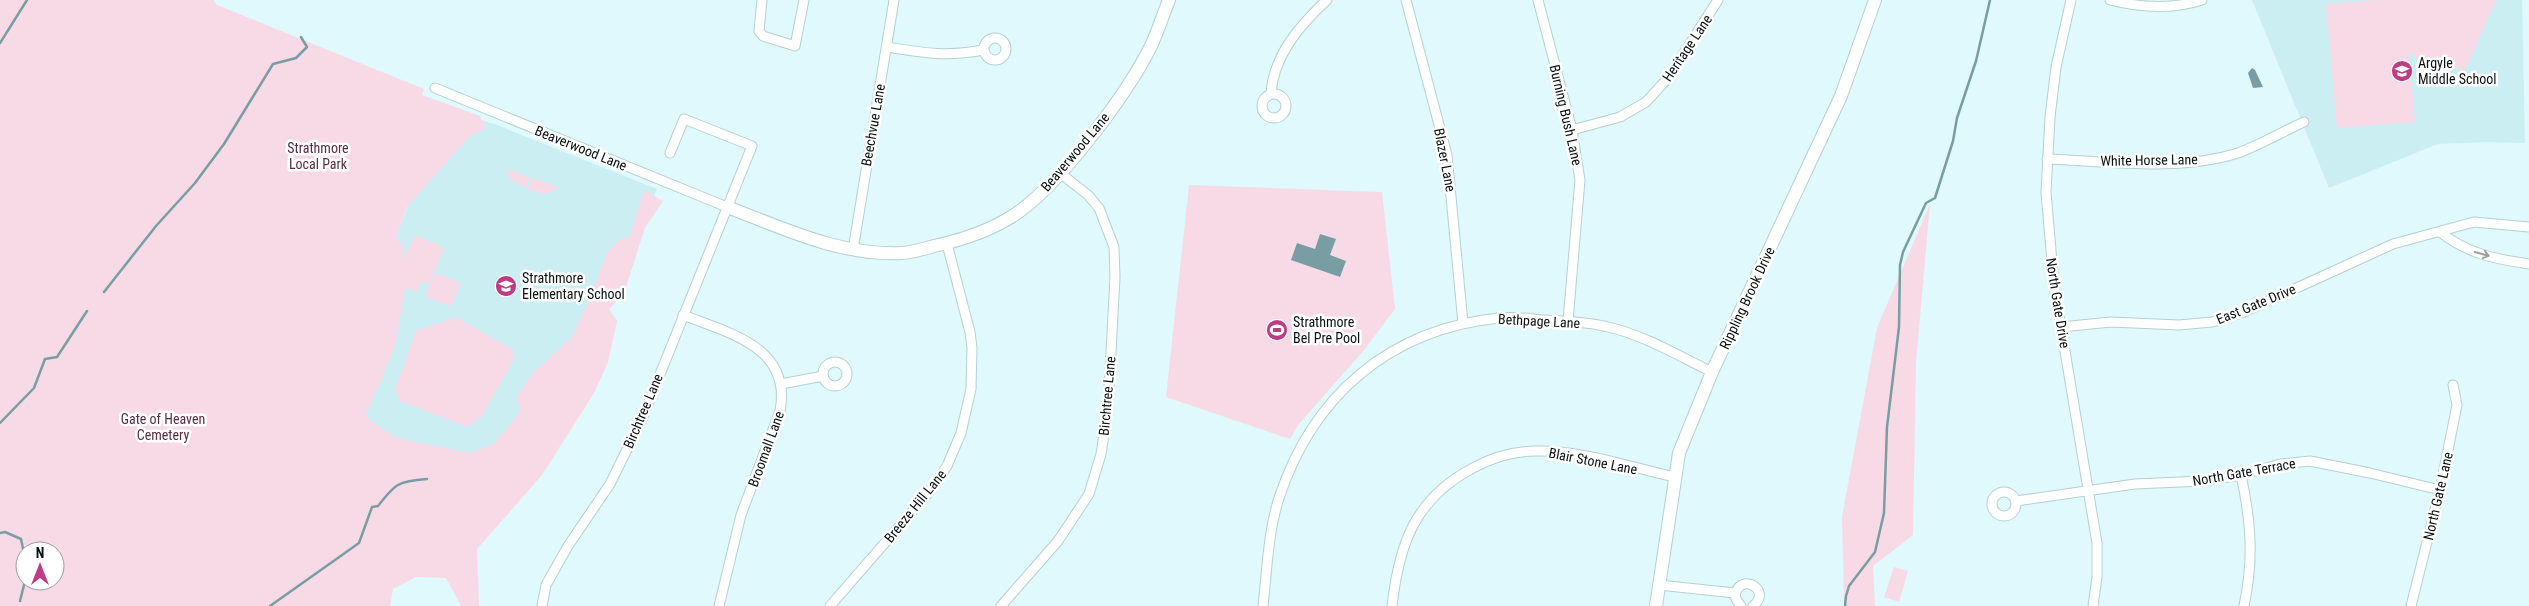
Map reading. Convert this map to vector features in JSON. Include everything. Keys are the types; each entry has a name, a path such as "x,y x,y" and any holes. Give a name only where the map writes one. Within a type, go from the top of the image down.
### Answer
{"street":[{"path":"762,0 759,31 764,36 795,46 804,0"},
{"name":"Beechvue Lane","path":"853,250 894,0"},
{"name":"Beaverwood Lane","path":"435,88 727,207 817,241 853,250 902,253 947,244 978,234 1012,216 1034,200 1060,173 1119,98 1151,46 1169,0"},
{"path":"1271,94 1275,73 1291,40 1308,17 1327,0"},
{"name":"Blazer Lane","path":"1406,0 1447,154 1463,323"},
{"name":"Burning Bush Lane","path":"1538,0 1572,130 1580,180 1568,321"},
{"name":"Heritage Lane","path":"1572,130 1620,117 1646,102 1668,78 1718,0"},
{"name":"Rippling Brook Drive","path":"1656,606 1679,453 1712,372 1841,96 1875,0"},
{"name":"North Gate Drive","path":"2071,0 2056,67 2047,159 2049,238 2061,327 2090,489 2097,543 2097,577 2093,606"},
{"path":"2110,0 2133,6 2166,7 2202,0"},
{"path":"886,47 936,55 954,55 983,50"},
{"path":"670,153 684,120 752,146 727,207"},
{"name":"White Horse Lane","path":"2047,159 2158,163 2200,161 2238,153 2304,122"},
{"name":"Birchtree Lane","path":"1001,606 1058,541 1089,494 1101,454 1108,408 1114,247 1098,208 1088,195 1060,173"},
{"name":"Birchtree Lane","path":"542,606 546,585 568,546 610,484 642,419 682,315 727,207"},
{"name":"East Gate Drive","path":"2061,327 2111,322 2179,325 2212,322 2244,312 2393,244 2474,222 2529,227"},
{"path":"2440,232 2459,246 2484,255 2529,264"},
{"name":"Breeze Hill Lane","path":"830,606 930,491 947,466 961,433 971,389 972,348 970,332 947,244"},
{"name":"Broomall Lane","path":"682,315 735,335 756,346 772,362 781,384 783,395 780,411 741,515 719,606"},
{"name":"Bethpage Lane","path":"1263,606 1272,527 1278,498 1295,456 1314,422 1344,387 1382,357 1422,336 1463,323 1501,317 1568,321 1608,326 1636,336 1712,372"},
{"path":"781,384 823,376"},
{"name":"North Gate Lane","path":"2411,606 2440,490 2457,406 2453,385"},
{"name":"Blair Stone Lane","path":"1392,606 1403,545 1416,519 1432,497 1453,479 1490,458 1512,453 1537,451 1575,455 1674,477"},
{"name":"North Gate Terrace","path":"2016,501 2135,484 2203,481 2280,464 2310,461 2440,490"},
{"path":"2241,474 2250,518 2251,564 2244,606"},
{"path":"1741,606 1736,601 1735,594 1743,584 1754,586 1759,597 1753,606"},
{"path":"1659,585 1735,594"}],"shaded area":[{"name":"Argyle Middle School","path":"2252,0 2522,0 2525,143 2438,144 2329,188"},
{"path":"2252,68 2255,70 2263,87 2253,88 2248,73"},
{"name":"Strathmore Elementary School","path":"446,109 497,125 657,189 562,425 461,493 358,415 383,269"},
{"path":"1320,234 1336,239 1330,255 1346,261 1340,277 1291,260 1297,243 1315,249"}],"green space":[{"path":"0,0 214,0 217,5 424,89 422,95 480,116 486,128 469,137 407,207 396,237 403,246 404,258 415,235 444,248 429,285 421,281 418,291 405,289 395,347 366,415 372,422 397,438 470,453 494,444 520,412 517,396 532,374 572,337 589,301 607,253 618,241 630,236 644,190 663,201 645,228 624,293 609,309 617,321 608,362 594,393 542,475 477,549 479,606 461,606 446,578 416,577 393,589 390,606 0,606"},
{"path":"2378,0 2496,0 2465,70 2419,62 2409,50 2415,122 2337,128 2326,4"},
{"path":"506,169 530,177 526,188 511,180"},
{"path":"533,178 558,189 544,194 527,189"},
{"name":"Strathmore Bel Pre Pool","path":"1189,185 1382,192 1395,309 1364,350 1299,424 1290,439 1166,397"},
{"path":"1930,204 1916,363 1913,535 1873,566 1875,606 1844,606 1842,517 1877,328"},
{"path":"435,273 461,283 451,306 425,297"},
{"path":"456,317 512,349 514,359 482,416 467,427 400,401 395,389 416,331"},
{"path":"1894,567 1908,571 1899,602 1884,597"}],"waterway":[{"path":"0,43 27,0"},
{"path":"1845,606 1849,586 1875,552 1884,513 1887,427 1899,327 1900,265 1903,252 1926,203 1935,198 1953,141 1957,118 1976,61 1990,0"},
{"path":"104,292 156,226 195,183 224,144 273,64 296,58 307,47 301,37"},
{"path":"0,423 34,388 45,359 57,357 87,311"},
{"path":"270,606 359,543 372,507 378,506 393,488 410,481 427,479"},
{"path":"0,533 5,532 21,539 21,541"},
{"path":"20,601 22,591"}],"place":[{"name":"Argyle Middle School","path":"2402,71"},
{"name":"Strathmore Elementary School","path":"506,286"},
{"name":"Strathmore Bel Pre Pool","path":"1277,330"}],"park label":[{"name":"Strathmore Local Park","path":"318,156"},
{"name":"Gate of Heaven Cemetery","path":"163,428"}]}
